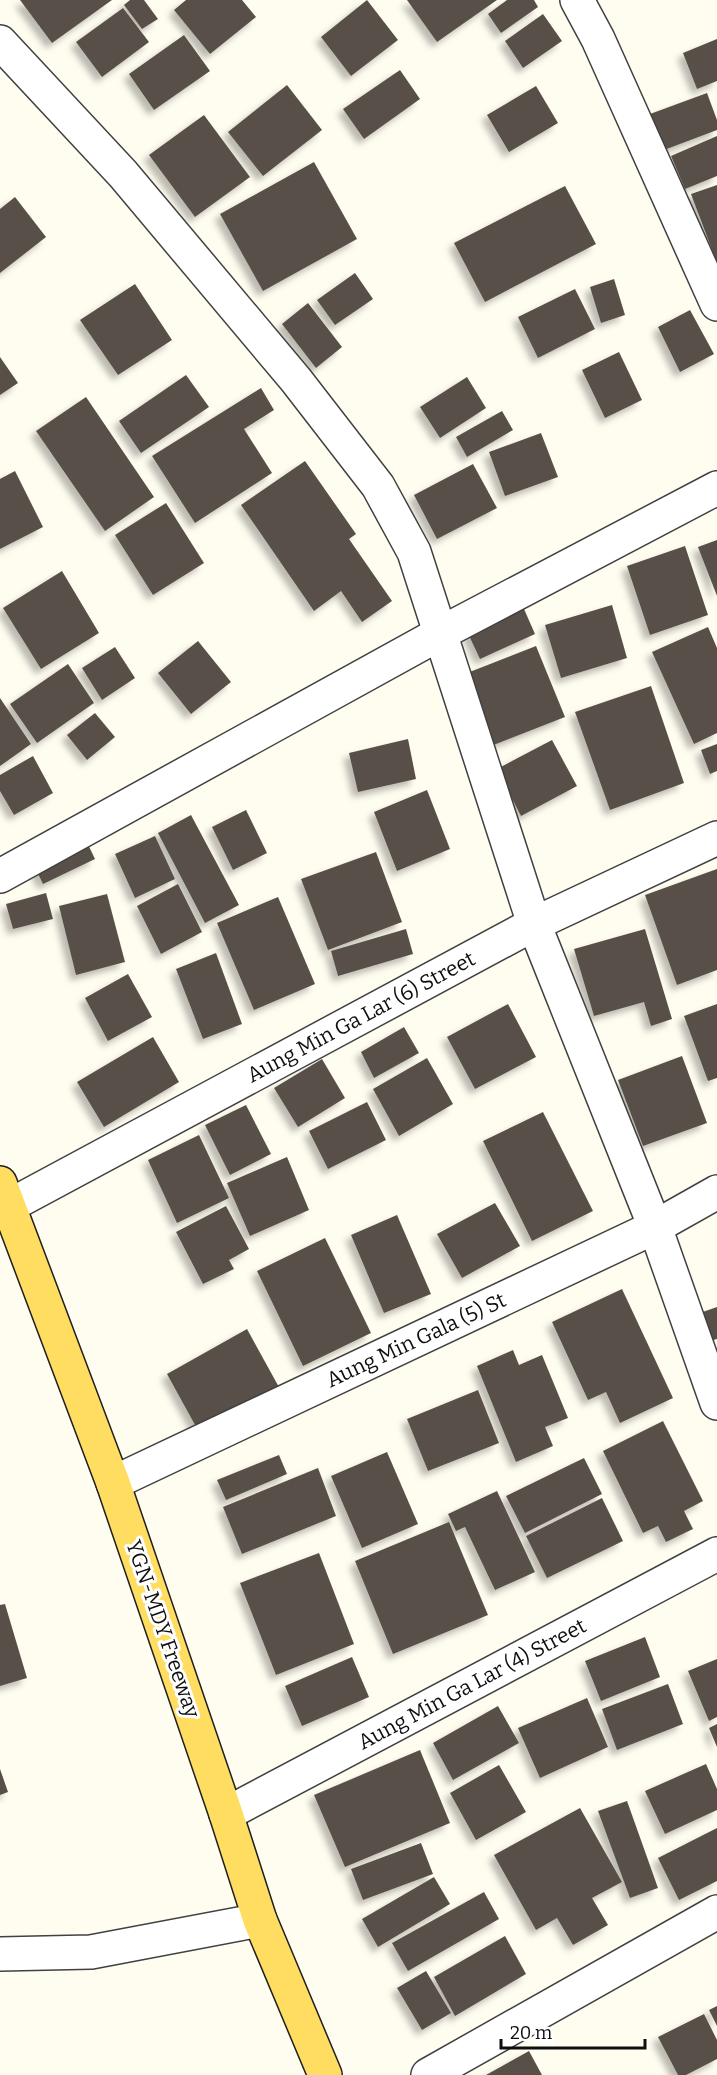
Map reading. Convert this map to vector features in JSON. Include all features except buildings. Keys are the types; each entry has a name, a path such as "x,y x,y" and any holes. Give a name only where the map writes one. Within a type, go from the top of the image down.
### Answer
{"main road":[{"name":"YGN-MDY Freeway","path":"5,1195 113,1483 260,1920 326,2075"}],"street":[{"path":"577,0 598,39 717,304"},
{"path":"0,42 123,174 296,380 378,486 414,552 534,924 655,1227 717,1403"},
{"path":"0,876 441,633 717,488"},
{"name":"Aung Min Ga Lar (6) Street","path":"5,1195 534,924 717,838"},
{"name":"Aung Min Gala (5) St","path":"113,1483 655,1227 717,1192"},
{"name":"Aung Min Ga Lar (4) Street","path":"226,1814 717,1554"},
{"path":"428,2075 717,1912"},
{"path":"0,1954 91,1952 260,1920"}]}
